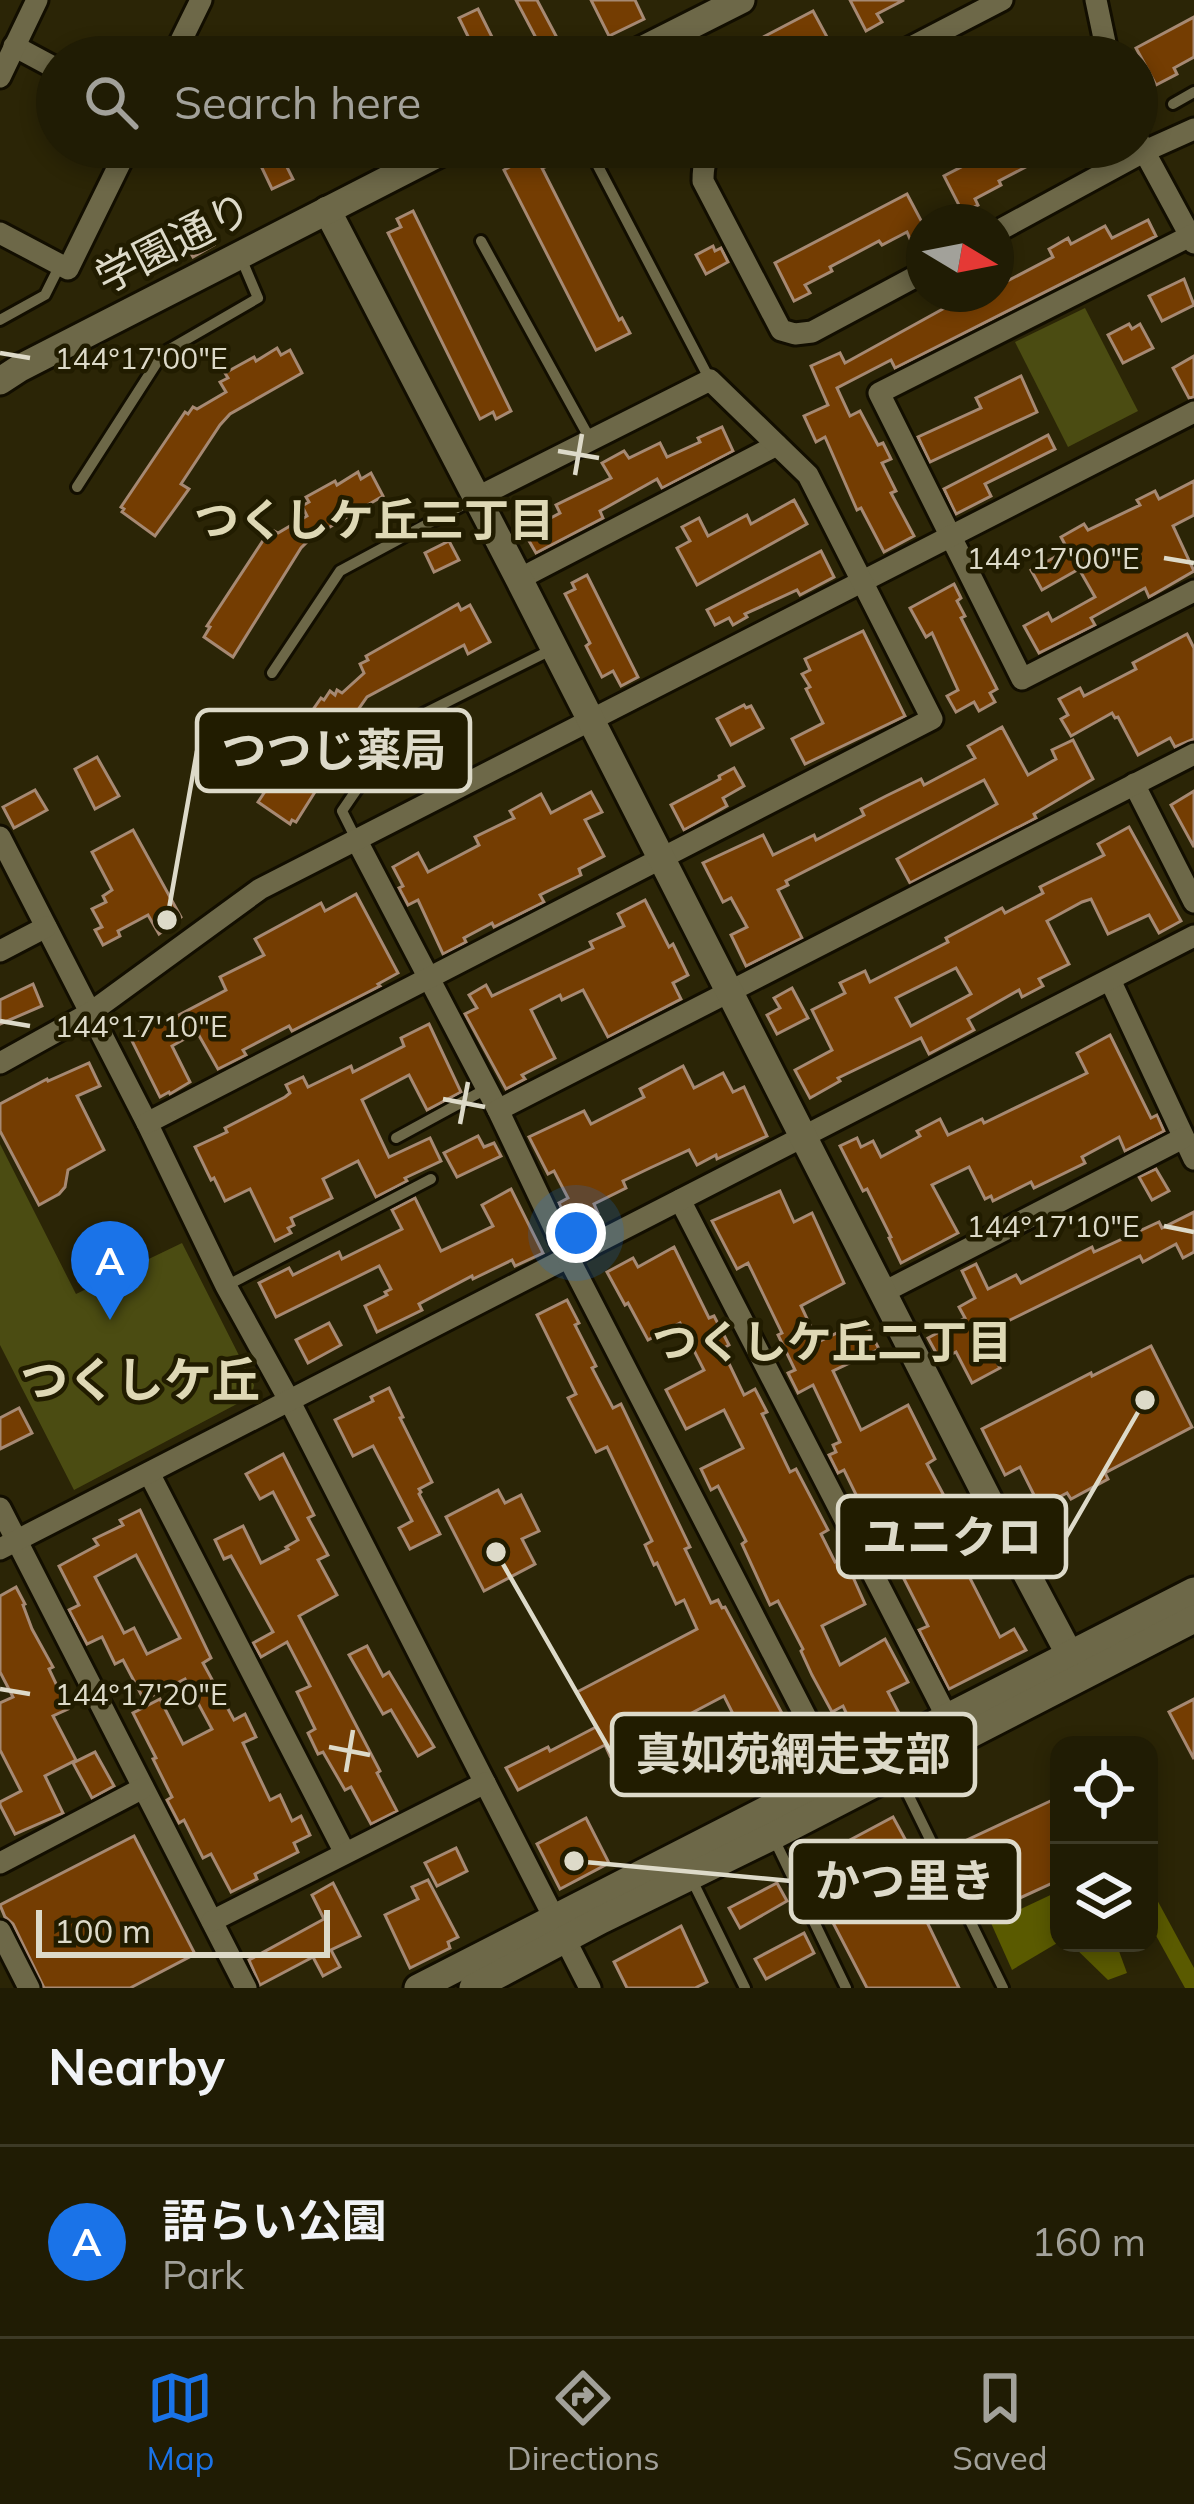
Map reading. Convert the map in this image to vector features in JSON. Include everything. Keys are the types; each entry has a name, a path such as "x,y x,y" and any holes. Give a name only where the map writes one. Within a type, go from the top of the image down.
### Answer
{"street":[{"path":"0,76 37,0"},
{"path":"183,36 201,0"},
{"path":"670,36 741,0"},
{"path":"933,36 1002,0"},
{"path":"1096,0 1104,36"},
{"path":"14,46 36,58"},
{"path":"1158,140 1194,128"},
{"path":"0,233 68,269 118,168"},
{"name":"学園通り","path":"0,381 410,168"},
{"path":"704,168 703,182 781,330 812,332 906,282"},
{"path":"1014,221 1103,168"},
{"path":"1154,168 1193,238 879,393 1022,680 1194,591"},
{"path":"327,210 1075,1665"},
{"path":"147,1123 932,719 808,475 710,380 476,498"},
{"path":"0,1063 90,1013 260,889 1194,412"},
{"path":"519,579 777,445"},
{"path":"498,1111 1194,754"},
{"path":"1134,784 1194,902"},
{"path":"0,837 226,1286 590,1988"},
{"path":"356,839 841,1786"},
{"path":"0,951 46,927"},
{"path":"8,1545 1194,936"},
{"path":"1110,980 1194,1159"},
{"path":"881,1293 1183,1138"},
{"path":"680,1200 953,1729"},
{"path":"149,1473 345,1853"},
{"path":"0,1508 8,1545 143,1788 246,1988"},
{"path":"418,1988 559,1929 768,1825 1075,1665 1194,1591"},
{"path":"1075,1665 1194,1619"},
{"path":"212,1921 485,1783"},
{"path":"3,1855 143,1788"},
{"path":"472,1988 559,1929"},
{"path":"0,1931 29,1988"}],"lane":[{"path":"1173,104 1194,92"},
{"path":"599,168 710,380"},
{"path":"481,241 590,440"},
{"path":"77,487 163,353 258,298 240,255"},
{"path":"0,320 45,295 60,265"},
{"path":"272,673 340,571 476,498"},
{"path":"356,839 342,811 392,738 415,718 554,649"},
{"path":"396,1138 486,1088"},
{"path":"226,1286 431,1179"},
{"path":"892,1760 1003,1988"},
{"path":"768,1825 846,1988"},
{"path":"685,1865 745,1988"}],"shaded area":[{"path":"1085,308 1138,411 1068,447 1015,342"},
{"path":"0,1144 76,1294 182,1243 254,1385 252,1396 74,1490 0,1345"},
{"path":"1050,1895 1050,1947 1012,1970 991,1923"},
{"path":"1158,1902 1194,1968 1194,1988 1185,1988 1158,1939"},
{"path":"1079,1952 1119,1952 1127,1973 1108,1980"}],"building":[{"path":"516,0 537,0 556,36 535,36"},
{"path":"591,0 635,0 644,19 609,36"},
{"path":"850,0 904,0 877,14 882,22 866,31"},
{"path":"478,9 492,36 468,36 459,18"},
{"path":"813,11 827,36 765,36"},
{"path":"1194,17 1194,57 1158,84 1158,36"},
{"path":"262,168 288,168 293,179 272,189"},
{"path":"542,168 630,333 596,350 504,170"},
{"path":"959,168 1024,168 975,199 978,204 958,204 944,176"},
{"path":"907,194 912,204 906,204 906,233 830,267 832,271 805,285 810,293 794,301 775,263"},
{"path":"413,211 511,411 496,419 493,412 480,419 388,233 401,227 397,219"},
{"path":"199,217 214,245 193,257 177,229"},
{"path":"1148,220 1156,236 1014,308 1014,278 1053,257 1049,249 1068,238 1071,244 1105,226 1112,238"},
{"path":"713,246 715,251 721,248 728,262 706,274 696,255"},
{"path":"1184,279 1194,305 1162,321 1149,296"},
{"path":"937,312 1006,312 895,368 891,360 837,388 850,416 860,411 878,445 883,443 891,459 882,463 896,491 891,493 914,536 884,552 861,508 857,510 825,437 816,442 804,416 828,405 811,366 840,353 845,363"},
{"path":"1129,324 1132,329 1140,324 1153,348 1123,363 1108,335"},
{"path":"277,348 281,355 290,350 302,373 230,414 220,425 181,484 189,489 155,536 122,512 185,412 226,392 220,382 228,378 225,373"},
{"path":"1194,356 1194,397 1189,398 1173,368"},
{"path":"1021,376 1037,412 930,462 918,437 981,408 976,398"},
{"path":"722,427 733,451 662,488 657,479 600,511 603,518 536,553 524,532 560,513 556,505 611,478 602,463 624,451 629,458 660,443 667,457"},
{"path":"1048,435 1055,449 985,484 991,496 956,514 944,489"},
{"path":"358,472 361,479 371,473 383,496 301,548 233,657 204,637 266,536 307,516 302,506 309,502 306,497"},
{"path":"1194,481 1194,515 1173,526 1194,571 1149,597 1145,588 1091,618 1095,625 1039,653 1024,626 1048,613 1052,621 1095,597 1079,569 1042,590 1031,570 1068,550 1061,537 1084,524 1088,530 1140,505 1137,500 1155,491 1159,499"},
{"path":"794,500 807,524 697,585 677,548 690,541 682,527 699,518 708,536 747,515 751,524"},
{"path":"449,541 459,560 434,572 425,553"},
{"path":"821,551 834,577 745,614 733,625 729,618 715,625 707,610"},
{"path":"587,575 638,677 621,686 613,671 602,677 565,594 575,589 572,583"},
{"path":"954,584 965,616 961,618 997,689 990,693 995,702 979,711 974,702 956,712 947,696 958,690 932,633 926,637 910,608"},
{"path":"458,604 461,610 470,605 490,642 468,654 464,645 367,697 316,770 325,776 296,822 290,824 258,802 264,793 258,789 321,698 330,691 342,693 364,673 360,664 368,660 366,656"},
{"path":"863,631 905,716 805,764 792,739 823,723 806,689 810,687 802,674 810,670 805,659"},
{"path":"1187,634 1194,648 1194,739 1175,747 1170,738 1138,755 1112,713 1071,736 1061,719 1068,715 1059,699 1080,688 1084,696 1136,669 1133,663"},
{"path":"751,706 763,728 731,745 717,719"},
{"path":"1002,727 1028,775 1056,759 1052,750 1073,740 1093,779 1034,814 1036,818 910,883 897,859 997,804 984,780 786,881 788,885 778,890 802,938 746,966 731,935 747,927 731,898 723,902 703,863 763,835 773,855 814,835 816,840 864,815 861,809 886,796 921,779 924,785 975,758 968,746"},
{"path":"97,757 119,796 95,809 75,769"},
{"path":"734,768 744,786 723,798 727,806 684,830 671,805"},
{"path":"35,790 47,810 14,828 3,807"},
{"path":"1194,791 1194,847 1171,805"},
{"path":"591,792 602,812 585,820 604,856 579,869 581,875 540,895 544,902 494,927 492,923 443,954 418,900 408,905 393,867 418,853 428,872 479,845 475,837 514,818 510,811 541,794 551,813"},
{"path":"1129,827 1181,921 1159,933 1149,915 1108,934 1091,899 1082,902 1047,921 1069,964 1039,979 1043,986 1022,997 1019,990 968,1019 974,1030 929,1054 921,1038 838,1078 840,1081 810,1098 795,1070 832,1050 812,1010 845,993 840,983 865,971 870,982 1002,908 1005,913 1043,893 1040,887 1104,855 1098,844","holes":["956,968 971,994 911,1026 896,998"]},
{"path":"133,830 181,917 159,934 148,915 103,945 95,930 102,927 92,909 106,902 103,896 112,890 92,852"},
{"path":"356,894 398,973 292,1031 289,1026 243,1050 246,1055 218,1069 197,1032 172,1046 190,1082 160,1097 130,1037 226,990 220,977 264,955 255,939 321,903 325,911"},
{"path":"645,900 688,975 673,983 681,999 608,1037 583,990 562,1000 560,995 531,1010 555,1058 506,1089 465,1014 477,1008 469,995 486,985 492,996 593,948 590,942 624,926 618,914"},
{"path":"33,984 42,1006 0,1024 0,1000"},
{"path":"792,988 808,1018 777,1034 767,1015 780,1008 774,998"},
{"path":"429,1024 461,1092 427,1110 409,1075 362,1100 389,1157 430,1138 441,1161 376,1197 358,1161 323,1179 332,1198 291,1218 291,1233 275,1241 250,1189 225,1201 195,1147 285,1097 290,1093 286,1085 303,1077 308,1087 351,1066 353,1072 404,1046 401,1038"},
{"path":"1110,1035 1151,1118 1157,1115 1164,1131 1125,1151 1119,1137 1082,1157 1085,1163 1034,1188 1031,1182 993,1201 991,1196 985,1199 969,1167 932,1185 958,1233 901,1263 867,1189 863,1191 840,1146 857,1138 861,1147 873,1141 881,1157 940,1119 948,1135 982,1119 984,1123 1087,1073 1077,1053"},
{"path":"89,1063 100,1086 77,1096 104,1150 68,1170 65,1187 39,1205 0,1131 0,1104"},
{"path":"683,1066 694,1088 723,1073 733,1092 744,1087 767,1136 697,1165 689,1150 650,1168 623,1181 626,1188 594,1204 598,1213 570,1227 559,1203 568,1198 554,1171 548,1174 529,1137 584,1111 591,1124 644,1097 640,1089"},
{"path":"478,1136 484,1147 494,1143 501,1156 457,1177 444,1153"},
{"path":"1156,1169 1169,1191 1152,1200 1139,1177"},
{"path":"511,1189 543,1253 515,1266 512,1260 472,1276 419,1304 422,1310 377,1332 365,1306 391,1289 379,1266 276,1317 259,1283 289,1268 293,1275 339,1252 342,1259 402,1229 392,1210 415,1198 441,1251 493,1226 482,1205"},
{"path":"780,1191 794,1222 812,1213 844,1283 801,1306 818,1342 864,1320 879,1349 833,1371 861,1430 908,1405 935,1459 927,1464 971,1546 957,1553 1000,1637 1014,1629 1026,1650 949,1689 919,1630 928,1626 902,1575 936,1556 921,1527 890,1544 873,1512 866,1515 844,1470 838,1473 829,1455 840,1442 813,1385 798,1393 788,1373 795,1370 778,1335 782,1333 748,1263 737,1269 712,1221"},
{"path":"1194,1212 1194,1252 1183,1258 1176,1244 1143,1262 1140,1256 1000,1325 983,1336 1000,1368 972,1383 956,1352 940,1360 928,1338 965,1318 959,1307 975,1298 962,1271 976,1264 988,1289 1016,1275 1021,1283 1092,1247 1094,1252 1159,1222 1162,1228"},
{"path":"674,1247 709,1318 714,1316 729,1345 722,1349 744,1395 755,1389 790,1472 796,1469 828,1530 821,1534 835,1562 844,1557 865,1604 822,1626 840,1665 885,1639 908,1682 888,1692 901,1717 858,1738 843,1706 832,1712 778,1601 770,1605 742,1544 746,1541 718,1486 711,1490 701,1469 743,1448 724,1410 686,1429 666,1390 704,1370 680,1323 648,1340 607,1272 633,1258 638,1267"},
{"path":"567,1300 596,1366 592,1368 613,1408 621,1404 690,1547 685,1549 711,1603 718,1600 725,1607 784,1717 776,1721 801,1771 770,1787 724,1696 610,1756 605,1745 518,1790 506,1768 596,1727 577,1692 697,1629 684,1600 676,1604 657,1563 654,1565 645,1545 652,1541 607,1447 596,1452 568,1398 576,1394 537,1315"},
{"path":"329,1323 341,1345 308,1363 296,1340"},
{"path":"1151,1346 1192,1427 1105,1473 1108,1479 1071,1499 1067,1493 1040,1507 1020,1467 1005,1475 982,1429"},
{"path":"389,1388 432,1482 419,1489 419,1494 440,1534 410,1549 399,1528 412,1521 373,1446 353,1456 335,1420"},
{"path":"19,1408 32,1433 0,1449 0,1418"},
{"path":"283,1454 314,1515 308,1518 328,1555 318,1560 337,1595 299,1616 397,1811 371,1824 351,1787 345,1790 308,1733 315,1729 297,1692 310,1686 287,1642 261,1657 253,1643 273,1632 231,1556 224,1559 215,1540 243,1526 261,1563 298,1540 273,1492 260,1499 246,1474"},
{"path":"498,1490 505,1503 521,1495 539,1531 522,1539 535,1564 484,1591 446,1517"},
{"path":"140,1510 211,1658 203,1663 234,1720 245,1714 256,1737 243,1743 270,1800 280,1795 292,1821 301,1816 310,1835 294,1843 298,1852 231,1892 211,1854 203,1858 184,1820 179,1823 167,1800 172,1797 156,1758 133,1713 160,1699 183,1744 212,1729 185,1679 144,1700 123,1660 115,1664 102,1637 87,1644 69,1610 79,1605 59,1566 98,1545 94,1539 123,1525 120,1520","holes":["136,1555 180,1638 147,1654 134,1628 124,1633 95,1577"]},
{"path":"16,1587 68,1709 53,1716 76,1760 45,1776 63,1813 15,1834 0,1805 21,1791 0,1750 0,1703 13,1697 0,1672 0,1596"},
{"path":"367,1646 383,1676 389,1672 434,1747 418,1756 391,1710 383,1714 349,1655"},
{"path":"1194,1699 1194,1759 1169,1712"},
{"path":"95,1752 114,1786 92,1798 73,1763"},
{"path":"1050,1801 1050,1884 998,1908 967,1840"},
{"path":"893,1817 911,1850 885,1864 878,1852 842,1872 865,1919 919,1890 930,1912 924,1916 959,1988 867,1988 803,1865"},
{"path":"586,1818 609,1863 560,1889 537,1844"},
{"path":"134,1836 195,1954 130,1988 44,1988 0,1905"},
{"path":"456,1848 467,1871 437,1886 425,1863"},
{"path":"428,1880 458,1937 448,1942 450,1948 410,1968 385,1915 418,1899 412,1887"},
{"path":"333,1883 360,1936 331,1950 340,1967 323,1976 313,1957 260,1985 249,1960 324,1919 312,1895"},
{"path":"777,1883 787,1901 740,1928 729,1908"},
{"path":"681,1926 707,1982 695,1988 627,1988 614,1962"},
{"path":"804,1933 814,1953 766,1979 755,1959"}],"place":[{"name":"つつじ薬局","path":"167,920"},
{"name":"語らい公園","path":"110,1320"},
{"name":"ユニクロ","path":"1145,1400"},
{"name":"真如苑網走支部","path":"496,1552"},
{"name":"かつ里き","path":"574,1861"}],"district":[{"name":"つくしケ丘三丁目","path":"374,519"},
{"name":"つくしケ丘二丁目","path":"832,1341"},
{"name":"つくしケ丘","path":"140,1379"}]}
